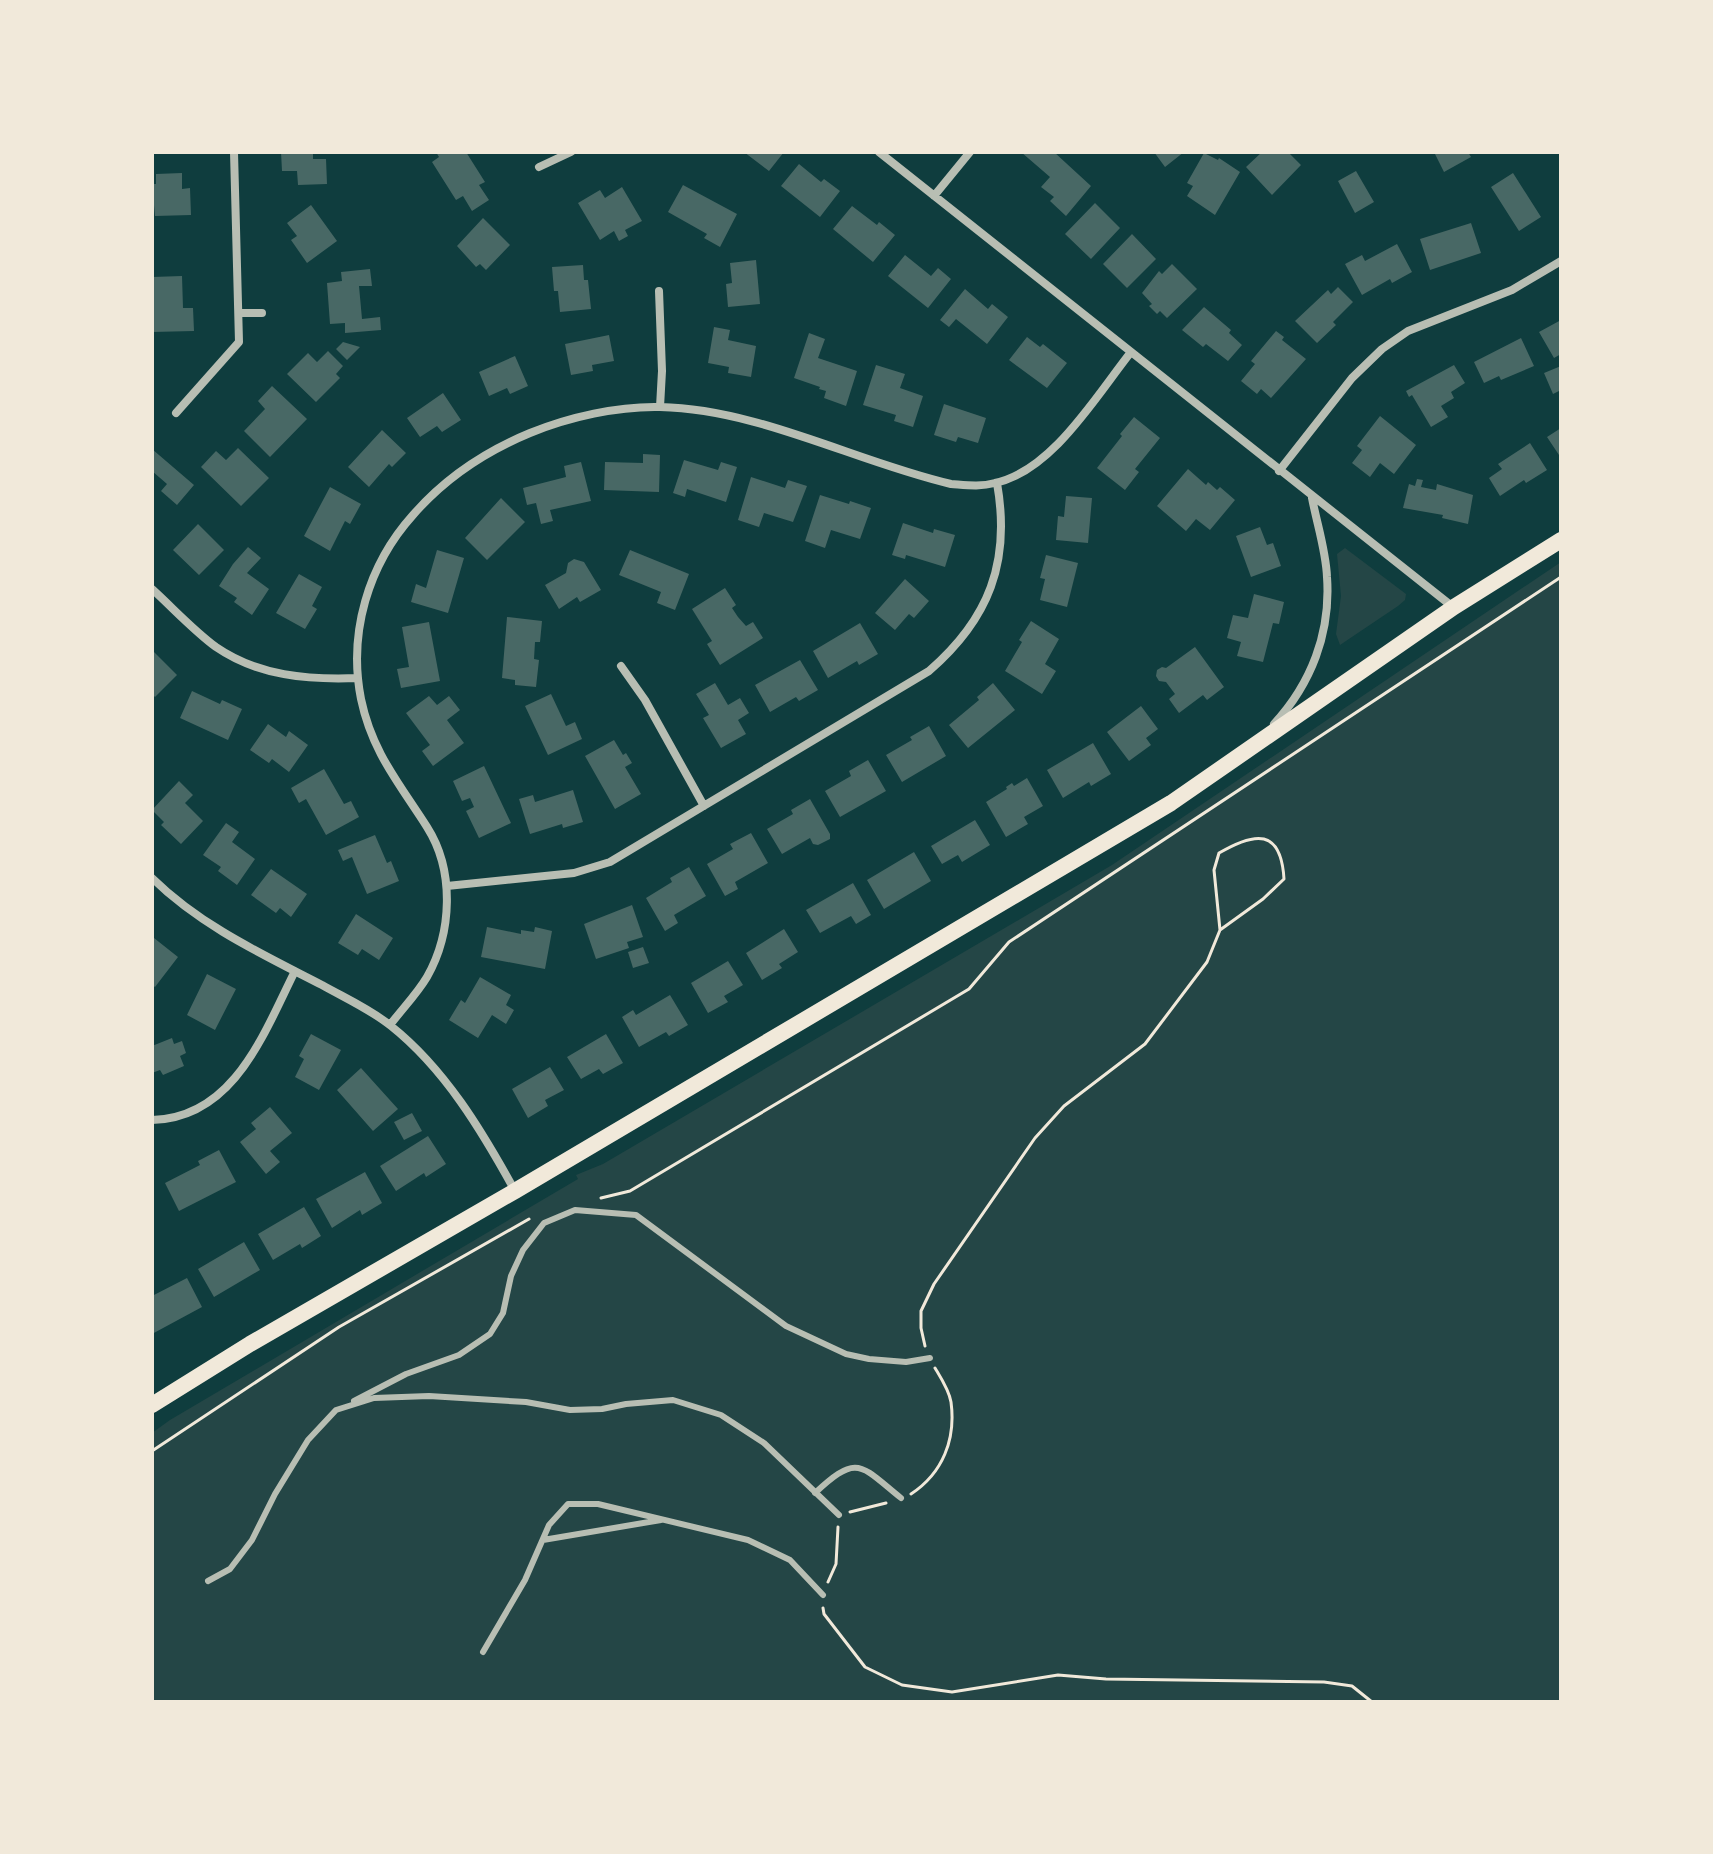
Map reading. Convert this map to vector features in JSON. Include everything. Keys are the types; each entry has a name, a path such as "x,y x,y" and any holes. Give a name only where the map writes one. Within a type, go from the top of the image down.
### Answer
{"main road":[{"path":"152,1405 250,1344 1171,803 1454,607 1561,540"}],"street":[{"path":"176,413 239,342 234,152"},
{"path":"539,167 571,152"},
{"path":"879,152 1454,607"},
{"path":"934,196 970,152"},
{"path":"1279,471 1352,378 1382,349 1429,321 1512,290 1561,261"},
{"path":"659,291 660,407"},
{"path":"239,313 262,313"},
{"path":"390,1025 429,973 444,931 447,886 442,861 429,830 388,771 368,725 358,678 361,615 374,573 401,529 442,485 489,452 549,425 606,413 660,407 715,414 768,427 951,484 976,486 997,483 1021,473 1051,450 1131,352"},
{"path":"447,886 564,875 595,868 631,850 910,685 960,643 980,612 997,571 1002,525 997,483"},
{"path":"1254,745 1300,692 1312,671 1325,623 1327,573 1312,497"},
{"path":"152,589 212,644 246,662 295,677 358,678"},
{"path":"621,666 651,710 704,806"},
{"path":"152,878 197,917 390,1025 455,1092 515,1191"},
{"path":"152,1120 164,1120 194,1110 210,1102 234,1082 250,1059 295,971"}],"lane":[{"path":"208,1581 230,1569 252,1540 275,1494 308,1440 336,1410 406,1374 459,1355 490,1334 503,1313 511,1276 523,1250 544,1223 575,1210 636,1215 786,1326 846,1354 906,1362 930,1358"},
{"path":"336,1410 374,1398 429,1396 526,1402 570,1410 673,1400 721,1415 764,1443 839,1515"},
{"path":"815,1493 836,1473 852,1466 864,1468 901,1498"},
{"path":"483,1652 525,1580 549,1525 568,1504 598,1504 748,1540 790,1560 823,1595"},
{"path":"543,1540 667,1519"}],"path":[{"path":"595,1199 630,1191 969,989 1009,942 1561,577"},
{"path":"1220,930 1263,899 1284,879 1283,858 1273,843 1255,837 1219,853 1214,870 1220,930 1207,962 1145,1044 1064,1106 1035,1138 934,1284 921,1311 921,1328 930,1358 951,1399 949,1438 939,1470 928,1483 901,1498 839,1515 836,1564 823,1595 824,1614 865,1667 902,1685 952,1692 1058,1675 1106,1679 1324,1682 1352,1686 1372,1702"},
{"path":"152,1451 339,1327 530,1218"}],"shaded area":[{"path":"1345,548 1406,594 1405,600 1398,606 1340,645 1336,634 1341,596 1337,554"},
{"path":"1561,562 1561,1702 152,1702 152,1433 578,1179 576,1175 603,1164 1112,865"}],"building":[{"path":"281,152 313,152 313,159 326,159 327,184 298,185 297,171 282,171"},
{"path":"436,152 466,152 485,182 479,185 489,200 472,211 463,196 456,200 432,162 439,157"},
{"path":"744,152 784,152 769,171"},
{"path":"1021,152 1054,152 1091,186 1066,216 1050,201 1054,197 1041,187 1050,177"},
{"path":"1154,152 1184,152 1165,167"},
{"path":"1262,152 1288,152 1301,165 1272,195 1246,167"},
{"path":"1434,152 1468,152 1471,157 1444,172"},
{"path":"1204,153 1219,158 1240,172 1215,215 1187,196 1193,186 1187,183"},
{"path":"799,164 821,182 824,179 840,191 820,217 781,186"},
{"path":"1356,171 1374,202 1355,213 1338,181"},
{"path":"182,173 182,189 190,188 191,215 155,216 152,184 156,184 156,174"},
{"path":"1513,173 1541,217 1519,231 1491,187"},
{"path":"683,185 737,214 720,247 704,238 707,234 668,212"},
{"path":"622,187 642,221 625,230 628,236 619,241 614,231 600,240 578,203 600,190 605,198"},
{"path":"1095,203 1120,228 1091,259 1065,234"},
{"path":"311,205 337,241 307,263 291,240 297,236 287,223"},
{"path":"852,206 895,235 873,262 833,229"},
{"path":"483,218 510,245 486,270 480,264 476,267 457,246"},
{"path":"1471,223 1481,253 1430,270 1420,239"},
{"path":"1132,234 1156,259 1127,288 1103,264"},
{"path":"1397,244 1412,272 1392,283 1390,279 1362,295 1345,264 1362,255 1365,261"},
{"path":"905,255 931,276 938,268 951,279 928,308 888,276"},
{"path":"756,260 760,304 728,307 726,284 732,283 730,263"},
{"path":"1172,264 1197,289 1167,318 1149,306 1152,304 1142,293 1159,271 1162,274"},
{"path":"583,265 591,309 560,312 552,267"},
{"path":"370,269 372,286 359,286 362,319 380,317 381,330 345,333 345,323 330,324 327,283 342,281 341,272"},
{"path":"182,276 183,308 193,308 194,331 152,332 152,277"},
{"path":"1338,287 1353,302 1333,322 1336,325 1317,343 1295,321 1328,290 1331,294"},
{"path":"965,289 988,309 992,304 1008,317 987,344 956,319 949,327 940,320"},
{"path":"1204,307 1231,330 1229,333 1242,345 1228,361 1182,330"},
{"path":"1561,320 1561,354 1554,358 1539,332"},
{"path":"714,327 730,330 728,340 756,346 751,377 728,373 729,367 708,363"},
{"path":"1276,331 1284,337 1282,340 1306,359 1271,398 1261,389 1257,394 1241,381 1255,364 1251,361"},
{"path":"809,333 825,339 818,358 857,371 846,406 824,398 826,391 820,387 794,378"},
{"path":"609,335 614,361 592,365 593,371 571,375 565,344"},
{"path":"1027,337 1040,347 1043,344 1067,363 1047,388 1009,360"},
{"path":"1521,338 1534,366 1501,380 1499,376 1484,383 1474,362"},
{"path":"343,342 360,347 347,360 336,349"},
{"path":"328,351 343,366 336,374 340,378 316,402 287,374 308,353 317,362"},
{"path":"515,356 528,386 510,394 507,388 489,396 479,372"},
{"path":"876,365 905,374 900,388 923,396 913,427 894,421 896,415 863,405"},
{"path":"1454,365 1465,383 1451,392 1454,398 1441,406 1448,417 1431,427 1412,395 1409,397 1406,391"},
{"path":"1561,366 1561,390 1553,394 1544,373"},
{"path":"272,386 307,419 270,457 244,431 265,409 258,401"},
{"path":"443,393 461,420 442,432 437,426 420,437 407,418"},
{"path":"944,404 986,418 978,443 958,437 956,442 934,435"},
{"path":"1380,416 1416,445 1394,474 1380,463 1370,477 1352,463 1362,450 1357,446"},
{"path":"1134,417 1160,438 1135,469 1139,472 1125,490 1097,468"},
{"path":"1561,428 1561,458 1547,437"},
{"path":"382,430 406,453 392,467 389,464 369,487 348,467"},
{"path":"1530,443 1547,470 1500,496 1489,478 1502,469 1498,464"},
{"path":"238,448 269,478 241,506 201,467 216,451 226,460"},
{"path":"152,449 194,485 177,505 161,491 167,484 152,471"},
{"path":"643,454 660,455 659,492 604,490 605,462 643,463"},
{"path":"684,460 718,470 721,462 737,467 726,502 687,489 685,497 673,493"},
{"path":"581,462 591,501 550,510 553,521 541,524 536,503 527,505 523,488 566,477 564,466"},
{"path":"1188,469 1206,485 1208,482 1217,490 1220,487 1235,500 1210,530 1196,519 1186,531 1157,506"},
{"path":"751,477 785,488 788,480 807,486 793,522 764,513 759,527 738,520"},
{"path":"1417,479 1423,480 1421,487 1436,490 1437,484 1473,495 1468,524 1442,518 1443,515 1403,508 1409,484 1415,486"},
{"path":"330,487 361,504 350,524 345,521 330,551 304,536"},
{"path":"820,495 871,508 860,539 831,530 825,548 805,541"},
{"path":"1066,496 1092,498 1088,543 1056,540 1058,516 1064,517"},
{"path":"501,498 525,522 487,560 465,538"},
{"path":"903,523 933,533 934,529 955,535 945,567 906,555 905,559 892,555"},
{"path":"198,524 224,550 199,575 173,550"},
{"path":"1260,527 1267,545 1273,543 1281,566 1251,577 1236,536"},
{"path":"248,547 261,558 247,573 269,589 252,615 234,602 237,598 219,586"},
{"path":"437,550 464,558 448,613 411,602 416,584 426,588"},
{"path":"630,550 689,574 675,610 657,603 661,592 619,575"},
{"path":"1046,555 1078,563 1067,607 1040,600 1045,579 1040,578"},
{"path":"574,559 584,562 601,590 580,602 577,597 559,609 545,585 566,573 568,563"},
{"path":"299,574 322,587 312,606 317,609 305,629 276,613"},
{"path":"905,579 929,601 914,618 909,614 895,630 875,613"},
{"path":"725,588 736,605 732,608 738,617 746,626 753,622 763,638 720,665 707,644 712,641 692,609"},
{"path":"1254,594 1284,602 1279,624 1273,623 1263,662 1237,656 1241,642 1227,638 1233,615 1248,618"},
{"path":"507,617 542,621 540,642 535,642 534,659 539,660 536,687 515,685 515,680 502,678"},
{"path":"1031,621 1059,639 1045,664 1056,671 1042,694 1005,671"},
{"path":"429,622 440,681 401,688 397,669 409,667 402,627"},
{"path":"860,623 878,654 859,665 857,661 828,678 813,651"},
{"path":"1195,647 1224,687 1207,700 1203,695 1179,713 1169,699 1175,694 1166,682 1159,681 1157,670 1166,668"},
{"path":"152,650 177,675 155,697 152,694"},
{"path":"800,660 818,690 799,701 796,697 770,712 755,685"},
{"path":"715,683 728,705 740,698 749,713 738,720 746,734 721,748 703,718 709,715 696,694"},
{"path":"993,683 1015,710 968,748 949,725 979,700 977,697"},
{"path":"192,691 220,704 222,700 242,709 228,740 180,718"},
{"path":"551,694 566,726 575,722 582,739 548,755 525,706"},
{"path":"429,696 437,705 449,696 460,710 447,720 464,743 433,766 422,751 430,745 406,713"},
{"path":"1141,706 1158,729 1146,738 1151,745 1129,761 1107,732"},
{"path":"268,724 286,737 289,731 308,745 289,772 272,759 269,763 250,750"},
{"path":"929,726 946,756 902,782 886,755"},
{"path":"614,740 632,763 625,767 641,794 615,809 585,756"},
{"path":"1093,743 1111,774 1091,786 1089,782 1063,798 1047,770"},
{"path":"868,760 886,791 840,817 825,791 851,776 849,771"},
{"path":"484,766 511,823 479,838 466,811 474,807 470,798 462,801 453,781"},
{"path":"324,769 344,804 351,801 359,817 326,835 306,799 299,803 291,788"},
{"path":"1027,778 1043,806 1024,817 1028,824 1006,837 986,802 1012,783 1014,786"},
{"path":"179,781 193,795 185,803 203,821 181,844 161,825 164,822 152,810"},
{"path":"573,790 583,822 563,828 562,824 530,834 519,799 533,795 535,802"},
{"path":"810,799 830,839 818,845 813,844 810,838 782,854 767,829 793,814 791,810"},
{"path":"975,820 990,845 962,862 958,855 942,864 931,846"},
{"path":"226,823 239,832 232,842 255,859 237,885 218,871 221,867 203,855"},
{"path":"751,833 768,863 735,882 738,889 725,896 707,864 733,849 730,844"},
{"path":"375,835 399,881 367,894 352,857 343,861 338,850"},
{"path":"914,852 931,881 884,909 867,880"},
{"path":"689,867 706,896 674,915 678,923 665,931 646,898"},
{"path":"271,869 307,894 291,917 280,908 276,913 251,895"},
{"path":"853,883 871,915 856,924 851,916 820,933 806,910"},
{"path":"632,905 643,937 627,942 629,948 596,959 584,924"},
{"path":"356,914 393,938 379,960 362,949 358,955 338,943"},
{"path":"487,927 521,934 521,930 534,932 535,927 552,931 545,969 481,957"},
{"path":"784,929 798,952 779,964 782,968 762,980 746,953"},
{"path":"154,938 178,957 155,987 152,985"},
{"path":"643,947 649,963 633,968 628,952"},
{"path":"728,961 743,985 724,996 728,1002 708,1013 691,983"},
{"path":"207,974 236,989 215,1030 187,1015"},
{"path":"480,977 511,995 506,1005 514,1010 506,1024 492,1015 478,1038 449,1020 461,1000 465,1003"},
{"path":"670,995 688,1025 669,1036 666,1032 639,1047 622,1017 633,1010 636,1015"},
{"path":"311,1034 341,1050 319,1090 295,1077 304,1059 299,1056"},
{"path":"606,1034 623,1063 603,1074 599,1069 581,1079 567,1057"},
{"path":"172,1038 174,1044 182,1041 186,1053 180,1056 184,1066 163,1075 160,1070 152,1073 152,1046"},
{"path":"550,1067 564,1090 545,1100 548,1106 528,1118 512,1089"},
{"path":"361,1068 398,1109 373,1131 337,1090"},
{"path":"270,1107 292,1133 270,1151 280,1162 266,1174 240,1142 256,1129 251,1123"},
{"path":"412,1113 422,1131 404,1140 394,1122"},
{"path":"428,1136 446,1164 426,1177 424,1173 396,1191 380,1166"},
{"path":"219,1150 236,1182 179,1211 165,1183 200,1165 198,1161"},
{"path":"365,1172 382,1203 362,1215 360,1210 332,1228 316,1199"},
{"path":"304,1207 321,1236 273,1260 258,1234"},
{"path":"244,1242 260,1270 214,1297 198,1269"},
{"path":"187,1278 202,1307 152,1334 152,1296"}]}
